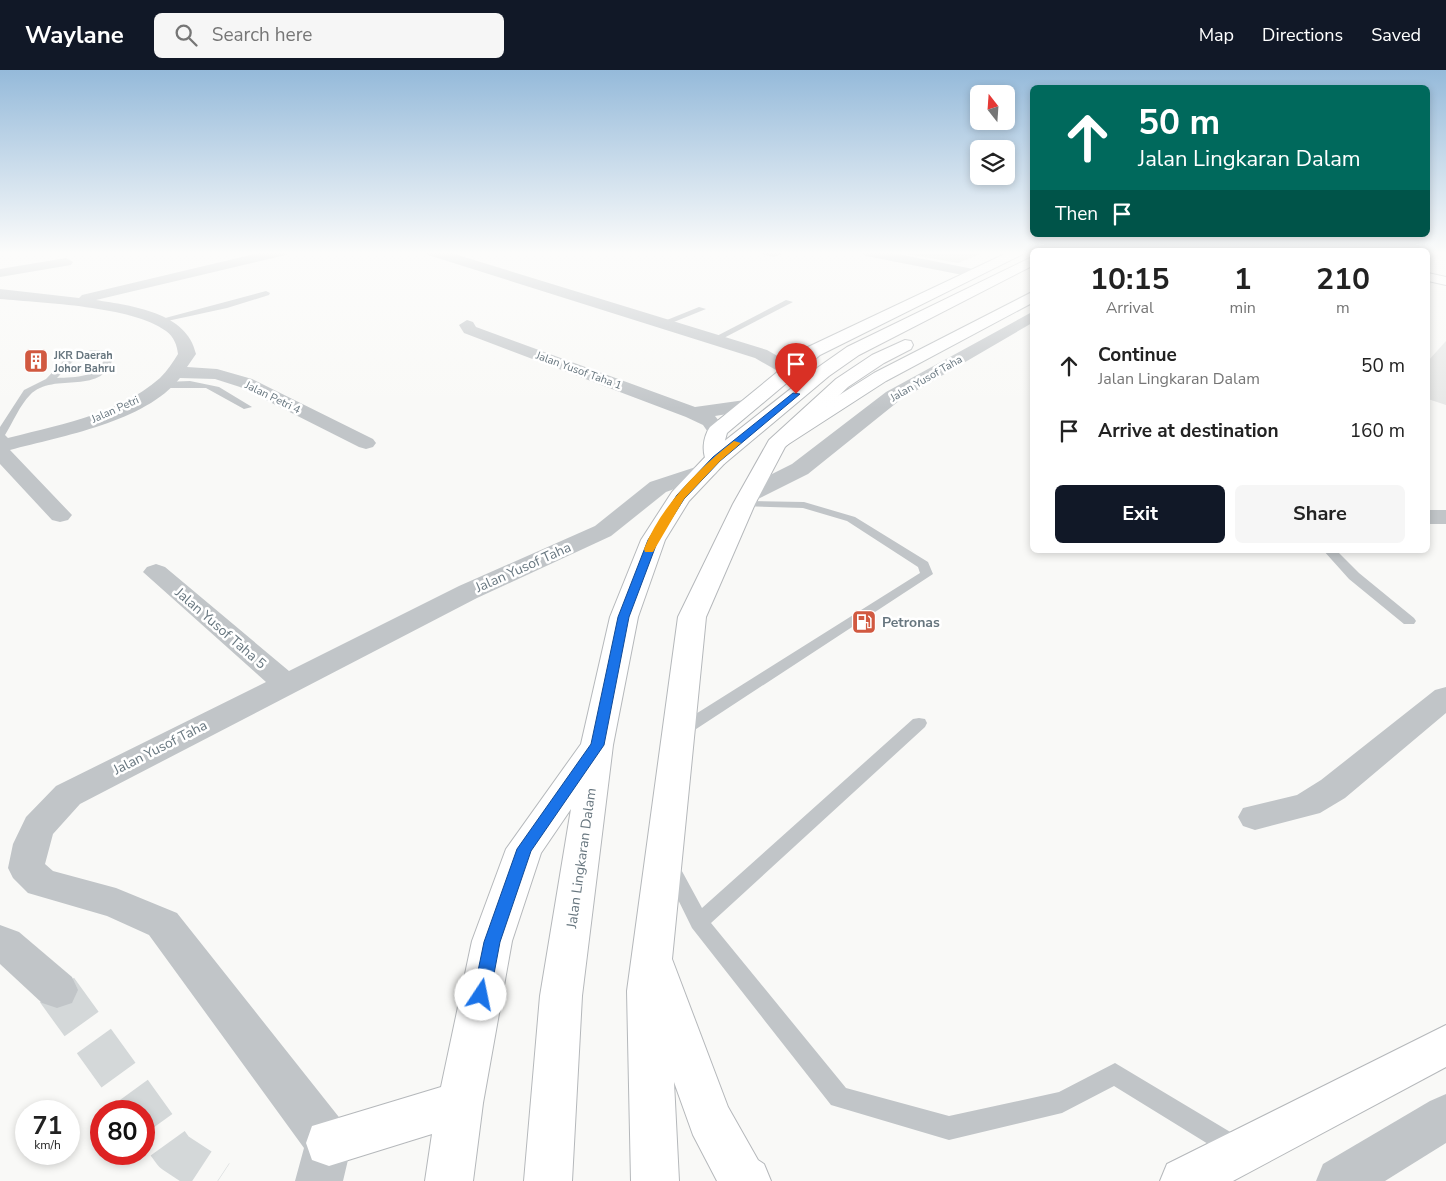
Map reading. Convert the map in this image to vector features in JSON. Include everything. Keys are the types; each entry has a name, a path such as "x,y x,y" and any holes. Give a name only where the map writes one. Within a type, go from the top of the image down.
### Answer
{"main road":[{"path":"712,464 717,431 789,370 814,351 910,304"},
{"name":"Jalan Lingkaran Dalam","path":"548,1181 561,996 597,745 624,617 653,540 680,497 712,464 823,372 853,351 947,304"},
{"path":"655,1181 648,991 692,617 747,499 776,444 880,377 1005,304"},
{"path":"449,1181 460,1103 492,942 524,849 597,745"},
{"path":"651,955 710,1119 741,1177 747,1181"},
{"path":"1184,1181 1446,1045"},
{"path":"324,1162 460,1103"}],"street":[{"path":"91,304 117,308 158,320 183,338 187,354 169,378"},
{"path":"597,304 761,354 789,370"},
{"name":"Jalan Yusof Taha","path":"747,499 800,469 893,396 1030,319"},
{"name":"Jalan Yusof Taha 1","path":"467,325 470,330 693,413 710,421 717,431"},
{"path":"761,354 784,355 814,351"},
{"name":"Jalan Petri 4","path":"169,378 217,374 246,383 366,444"},
{"name":"Jalan Petri","path":"3,447 82,424 129,406 169,378"},
{"name":"Jalan Yusof Taha 1","path":"693,413 745,406"},
{"path":"3,447 60,515"},
{"name":"Jalan Yusof Taha","path":"324,1162 163,924 116,903 41,883 26,868 30,841 43,818 68,795 285,683 468,592 603,531 658,487 712,464"},
{"path":"1430,517 1446,517"},
{"name":"Jalan Yusof Taha 5","path":"156,572 285,683"},
{"path":"1254,817 1308,804 1333,789 1446,697"},
{"path":"0,942 5,944 57,990"},
{"path":"1340,1181 1446,1117"}],"lane":[{"path":"158,320 231,304"},
{"path":"714,339 785,304"},
{"path":"661,324 702,309"},
{"path":"3,447 0,435 2,429 27,392 49,381 76,356 98,352 110,354 102,372 97,375 77,380 49,381"},
{"path":"169,378 189,383 211,385 247,407"},
{"path":"678,733 927,574 924,565 851,519 804,505 747,499"},
{"path":"1332,553 1354,576 1409,621"},
{"path":"700,922 919,723"},
{"path":"663,851 700,922 839,1098 949,1128 1062,1102 1114,1074 1241,1151"}],"shaded area":[{"path":"1446,341 1446,405 1430,400 1430,359"}],"tunnel":[{"path":"57,990 174,1152 218,1181"}],"slow traffic":[{"path":"649,549 680,497 716,459 737,443"}],"place":[{"name":"JKR Daerah Johor Bahru","path":"36,361"},
{"name":"Petronas","path":"864,622"}],"route":[{"path":"481,995 492,942 524,849 597,745 624,617 653,540 680,497 716,459 796,394"}]}
